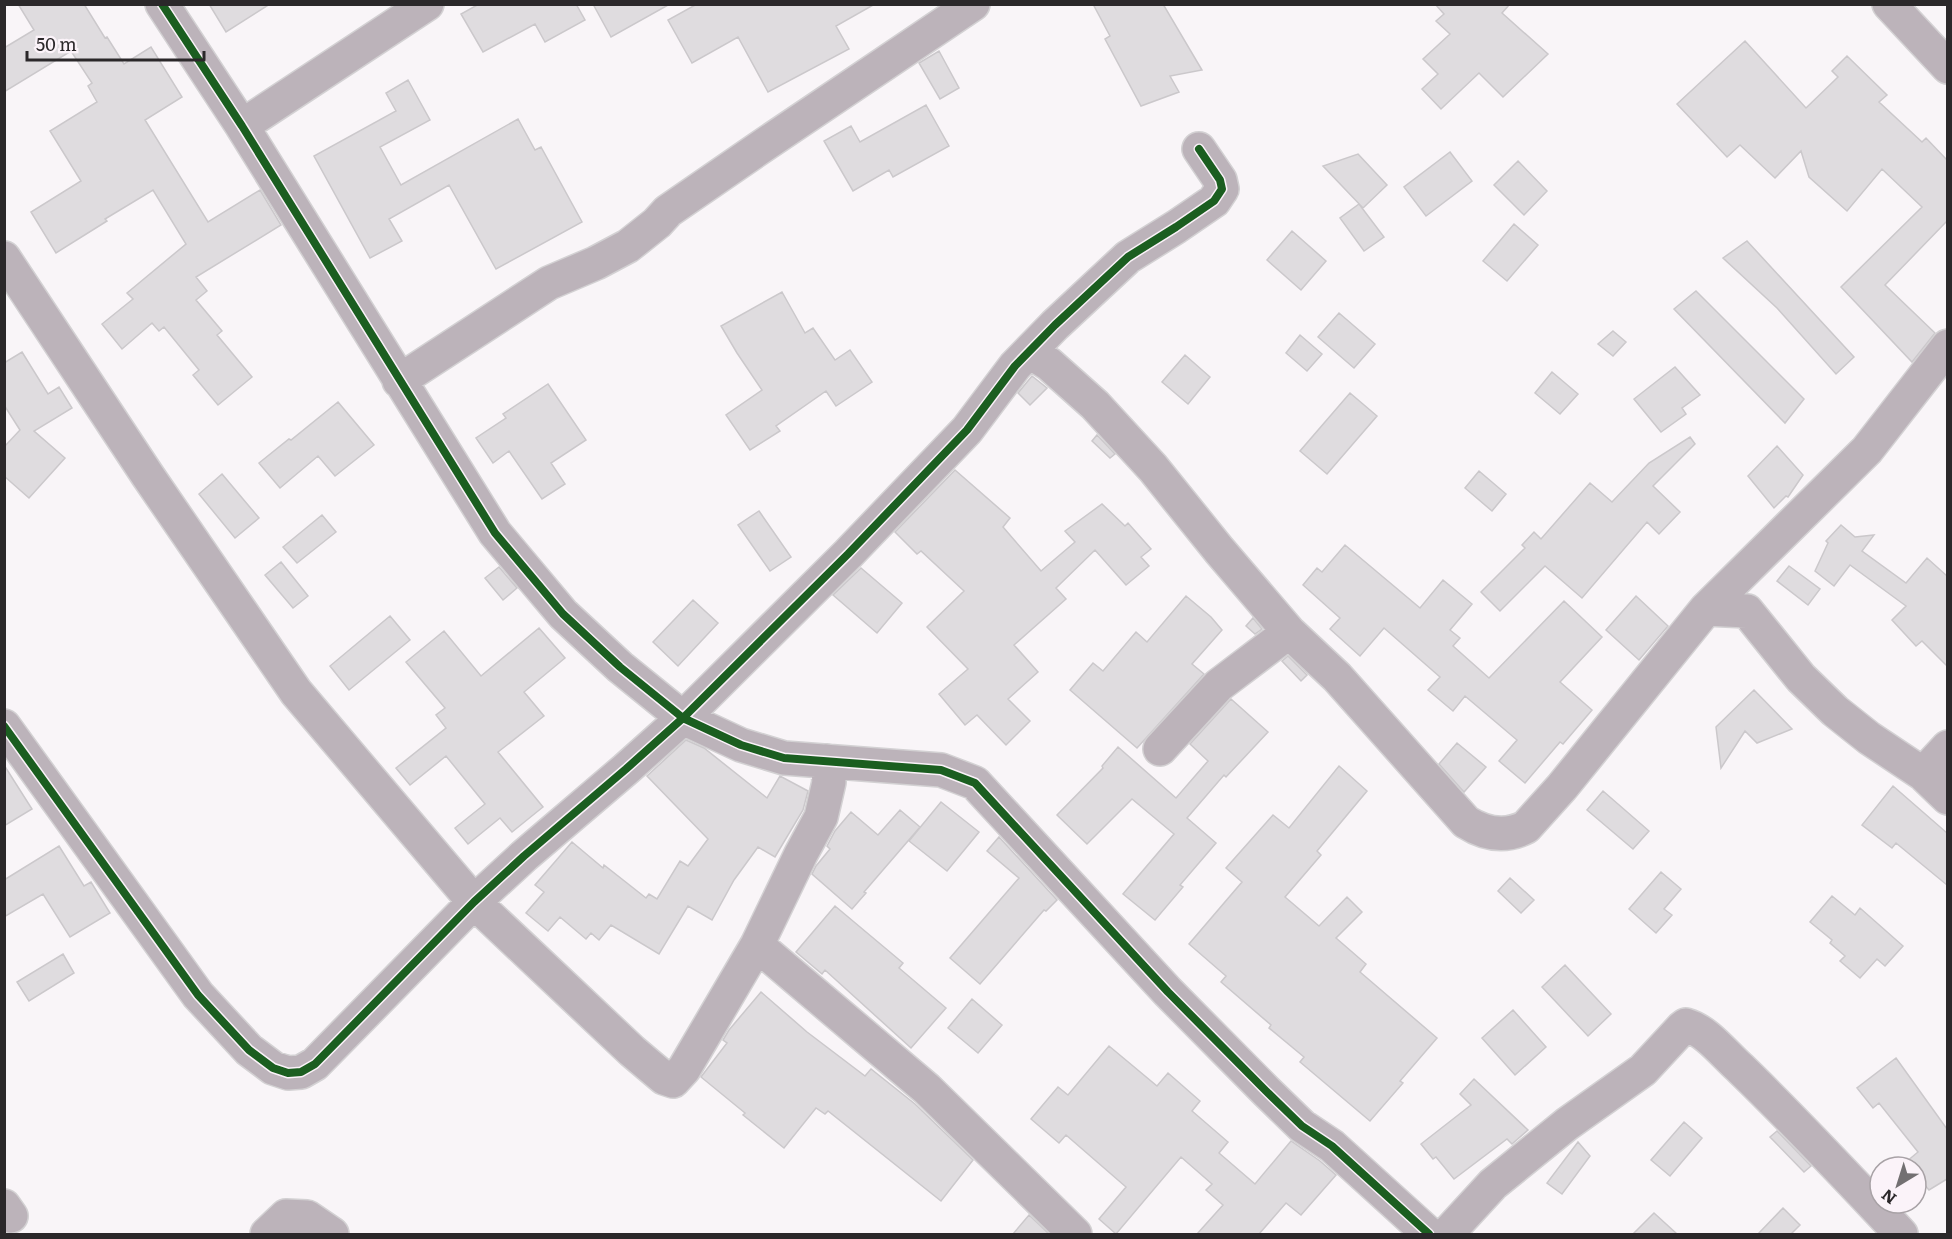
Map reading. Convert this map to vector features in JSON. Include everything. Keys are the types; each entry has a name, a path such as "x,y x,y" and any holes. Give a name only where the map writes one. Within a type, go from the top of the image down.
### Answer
{"street":[{"path":"162,4 242,126 495,533 563,614 620,667 682,718 741,746 784,758 941,770 975,783 1168,992 1266,1091 1302,1126 1332,1146 1425,1232 1493,1184 1567,1125 1643,1070 1686,1025 1693,1027 1711,1041 1782,1108 1900,1234"},
{"path":"242,126 427,4"},
{"path":"399,381 549,283 596,263 628,246 668,211 973,4"},
{"path":"1889,4 1947,67"},
{"path":"4,726 198,995 249,1050 273,1068 288,1073 301,1072 315,1064 474,902 682,718 848,554 967,430 1015,366 1086,296 1128,257 1214,201 1222,189 1220,180 1199,149"},
{"path":"4,258 148,476 296,692 474,902 632,1051 664,1078 673,1081 684,1069 757,945 822,816 829,782 827,761"},
{"path":"1030,352 1049,364 1095,405 1153,468 1289,632 1337,676 1466,822 1477,829 1500,834 1526,827 1555,795 1706,609 1867,450 1947,346"},
{"path":"1747,611 1766,550"},
{"path":"1706,609 1747,611 1801,678 1835,711 1869,738 1923,774 1947,798"},
{"path":"1160,749 1219,685 1289,632"},
{"path":"1923,774 1947,747"},
{"path":"757,945 927,1089 1075,1234"},
{"path":"267,1234 286,1216 307,1216 332,1234"}],"building":[{"path":"18,4 84,4 124,64 151,47 182,97 145,120 208,222 260,190 281,225 196,277 207,291 196,300 222,331 217,335 252,377 218,405 193,375 199,370 164,327 159,331 152,323 122,349 102,324 133,299 127,293 186,244 153,190 105,219 107,221 56,253 31,212 81,181 50,131 97,102 88,86 92,83 71,51 4,92 4,48 34,30"},
{"path":"209,4 270,4 226,32"},
{"path":"479,4 576,4 585,20 545,42 535,24 483,52 461,14"},
{"path":"593,4 670,4 611,37"},
{"path":"697,4 875,4 836,26 849,49 768,92 738,37 692,63 668,20"},
{"path":"1093,4 1163,4 1202,70 1170,76 1179,92 1141,106 1105,39 1110,36"},
{"path":"1435,4 1510,4 1502,13 1548,54 1503,97 1479,73 1441,109 1422,89 1438,74 1423,59 1450,34 1436,21 1444,14"},
{"path":"1745,41 1806,108 1838,77 1832,71 1847,56 1887,95 1879,102 1922,142 1926,138 1947,160 1947,221 1885,285 1935,333 1912,362 1841,287 1922,207 1882,169 1847,211 1809,177 1801,151 1775,178 1740,145 1727,157 1677,104"},
{"path":"939,51 959,88 940,99 919,63"},
{"path":"408,80 430,120 380,147 401,185 518,119 535,150 541,147 582,222 496,269 449,185 389,219 402,241 370,258 314,156 396,111 386,93"},
{"path":"926,105 949,146 893,177 889,170 853,191 824,141 851,126 860,142"},
{"path":"1450,152 1472,181 1426,216 1404,187"},
{"path":"1358,154 1387,185 1363,208 1323,166"},
{"path":"1518,161 1547,191 1524,215 1494,185"},
{"path":"1359,204 1384,237 1364,251 1340,218"},
{"path":"1514,224 1538,245 1507,281 1483,261"},
{"path":"1292,231 1326,261 1301,290 1267,260"},
{"path":"1747,241 1854,357 1836,374 1777,308 1723,258"},
{"path":"1696,291 1804,399 1785,423 1674,309"},
{"path":"782,292 805,333 813,328 835,360 850,350 872,382 836,406 826,391 776,426 780,431 750,450 726,415 762,390 721,326"},
{"path":"1339,313 1375,344 1354,368 1318,337"},
{"path":"1613,331 1626,342 1613,356 1598,344"},
{"path":"1300,335 1322,354 1307,371 1286,353"},
{"path":"22,352 48,394 59,387 72,408 34,431 65,458 29,498 4,476 4,447 20,430 4,405 4,363"},
{"path":"1185,355 1210,377 1188,404 1162,382"},
{"path":"1675,367 1700,395 1682,408 1686,414 1661,432 1634,399"},
{"path":"1552,372 1578,394 1560,414 1535,393"},
{"path":"1032,376 1047,388 1030,405 1018,393"},
{"path":"548,384 586,440 551,463 565,484 542,499 509,451 493,463 476,438 506,418 503,414"},
{"path":"1350,393 1377,416 1327,474 1300,451"},
{"path":"338,402 374,445 335,476 318,456 280,488 259,463"},
{"path":"1097,435 1115,454 1110,458 1092,441"},
{"path":"1690,437 1695,444 1653,486 1680,512 1659,534 1647,522 1582,598 1545,566 1500,611 1481,592 1525,548 1522,545 1534,532 1541,539 1590,483 1612,502 1649,463"},
{"path":"1777,446 1803,475 1788,497 1786,496 1774,508 1748,476"},
{"path":"955,470 1010,518 1003,527 1041,571 1075,542 1065,531 1102,504 1125,526 1128,523 1151,549 1141,557 1149,566 1126,585 1095,550 1056,588 1066,599 1014,645 1038,672 1008,699 1030,721 1006,745 977,715 965,725 939,694 968,669 927,627 964,591 921,551 917,554 895,532"},
{"path":"1479,471 1506,494 1492,511 1465,488"},
{"path":"222,474 259,518 235,538 199,494"},
{"path":"759,511 791,557 770,571 738,525"},
{"path":"322,515 336,532 297,563 283,547"},
{"path":"1841,525 1855,537 1874,535 1862,551 1906,583 1927,558 1947,576 1947,666 1922,641 1916,646 1892,620 1906,606 1850,565 1834,586 1815,571 1828,543 1826,541"},
{"path":"1345,545 1420,608 1443,580 1472,604 1450,630 1460,638 1453,646 1489,678 1564,601 1602,637 1560,682 1592,710 1563,744 1560,742 1525,783 1499,761 1517,740 1465,696 1453,711 1428,690 1440,677 1384,628 1360,656 1330,629 1340,618 1303,585 1317,568 1322,572"},
{"path":"281,562 308,596 293,608 265,575"},
{"path":"1789,566 1820,589 1808,605 1777,581"},
{"path":"499,567 517,588 503,600 485,578"},
{"path":"861,568 902,603 877,633 833,595"},
{"path":"1186,596 1211,617 1222,630 1192,664 1204,674 1137,748 1070,690 1093,663 1103,671 1136,632 1147,642"},
{"path":"1636,596 1668,626 1639,660 1606,630"},
{"path":"693,600 718,623 678,666 653,642"},
{"path":"390,616 410,640 349,690 330,666"},
{"path":"1253,618 1262,629 1255,634 1246,626"},
{"path":"539,628 565,658 524,692 544,716 498,752 543,807 512,832 500,818 468,844 455,828 485,804 446,756 410,785 396,768 446,728 436,715 445,708 406,662 444,631 481,676"},
{"path":"1288,656 1307,675 1301,681 1282,661"},
{"path":"1754,690 1792,729 1757,743 1745,731 1721,768 1716,727"},
{"path":"1231,699 1268,732 1226,777 1224,775 1187,818 1216,843 1180,885 1183,887 1155,920 1123,894 1174,834 1132,799 1087,844 1057,815 1103,768 1102,766 1118,747 1176,798 1208,761 1190,744"},
{"path":"686,740 704,748 767,798 780,776 808,791 803,810 775,857 758,847 734,880 712,920 688,906 659,954 611,925 599,940 591,933 586,939 560,917 548,931 526,913 544,892 535,885 572,842 603,868 604,865 646,898 649,894 657,899 680,861 688,866 708,839 647,776"},
{"path":"1457,743 1486,767 1464,792 1439,764"},
{"path":"4,765 32,809 4,826"},
{"path":"1339,766 1367,791 1317,851 1321,855 1285,897 1319,926 1347,897 1362,912 1336,938 1366,964 1360,972 1437,1038 1400,1081 1403,1083 1370,1121 1300,1062 1304,1057 1269,1028 1271,1025 1221,982 1226,976 1189,944 1242,882 1226,868 1273,815 1289,828"},
{"path":"1893,786 1947,833 1947,885 1896,843 1892,848 1862,825"},
{"path":"1603,791 1649,831 1633,849 1587,810"},
{"path":"941,802 979,832 947,871 909,841"},
{"path":"900,810 920,827 852,909 812,874 830,849 827,846 835,831 851,812 878,835"},
{"path":"999,837 1057,900 1046,911 1044,910 980,984 950,958 1019,878 987,851"},
{"path":"59,846 84,886 91,882 110,913 70,937 43,894 4,917 4,880"},
{"path":"1661,872 1681,889 1664,909 1672,915 1656,933 1629,909"},
{"path":"1510,878 1534,900 1521,913 1498,891"},
{"path":"1832,896 1855,915 1860,908 1903,946 1885,966 1877,959 1860,978 1840,961 1845,956 1830,943 1832,940 1810,922"},
{"path":"835,906 903,963 899,968 946,1008 911,1048 825,970 822,974 796,952"},
{"path":"63,954 74,973 29,1001 17,982"},
{"path":"1565,965 1611,1014 1588,1036 1542,987"},
{"path":"761,992 807,1032 865,1076 871,1069 915,1104 973,1160 941,1201 828,1111 825,1114 816,1108 784,1148 701,1077 727,1043 723,1040 729,1030"},
{"path":"972,999 1002,1025 978,1053 948,1028"},
{"path":"1513,1010 1546,1047 1515,1075 1482,1038"},
{"path":"1109,1046 1157,1086 1168,1073 1200,1101 1192,1111 1228,1142 1219,1153 1255,1184 1291,1141 1336,1175 1301,1215 1286,1203 1259,1234 1197,1234 1223,1205 1206,1190 1212,1184 1181,1157 1116,1234 1099,1219 1126,1187 1066,1135 1059,1143 1031,1119 1058,1087 1068,1095"},
{"path":"1896,1058 1947,1129 1947,1179 1929,1190 1928,1155 1914,1155 1918,1152 1879,1103 1873,1108 1857,1088"},
{"path":"1474,1079 1528,1130 1512,1144 1507,1139 1454,1179 1436,1157 1433,1159 1421,1144 1471,1105 1460,1094"},
{"path":"1684,1122 1702,1138 1670,1176 1651,1160"},
{"path":"1777,1131 1811,1166 1804,1172 1770,1137"},
{"path":"1578,1142 1590,1156 1562,1194 1547,1183"},
{"path":"1783,1208 1800,1225 1791,1234 1758,1234"},
{"path":"1654,1213 1677,1234 1633,1234"},
{"path":"1029,1215 1049,1234 1013,1234"}],"cycle path":[{"path":"162,4 242,126 495,533 563,614 620,667 683,718 741,745 784,758 941,770 975,783 1168,992 1266,1091 1302,1126 1332,1146 1429,1234"},
{"path":"4,726 198,995 249,1050 273,1068 288,1073 301,1072 315,1064 474,902 683,718 848,554 967,430 1015,366 1055,325 1128,257 1214,201 1222,189 1220,180 1199,149"}]}
